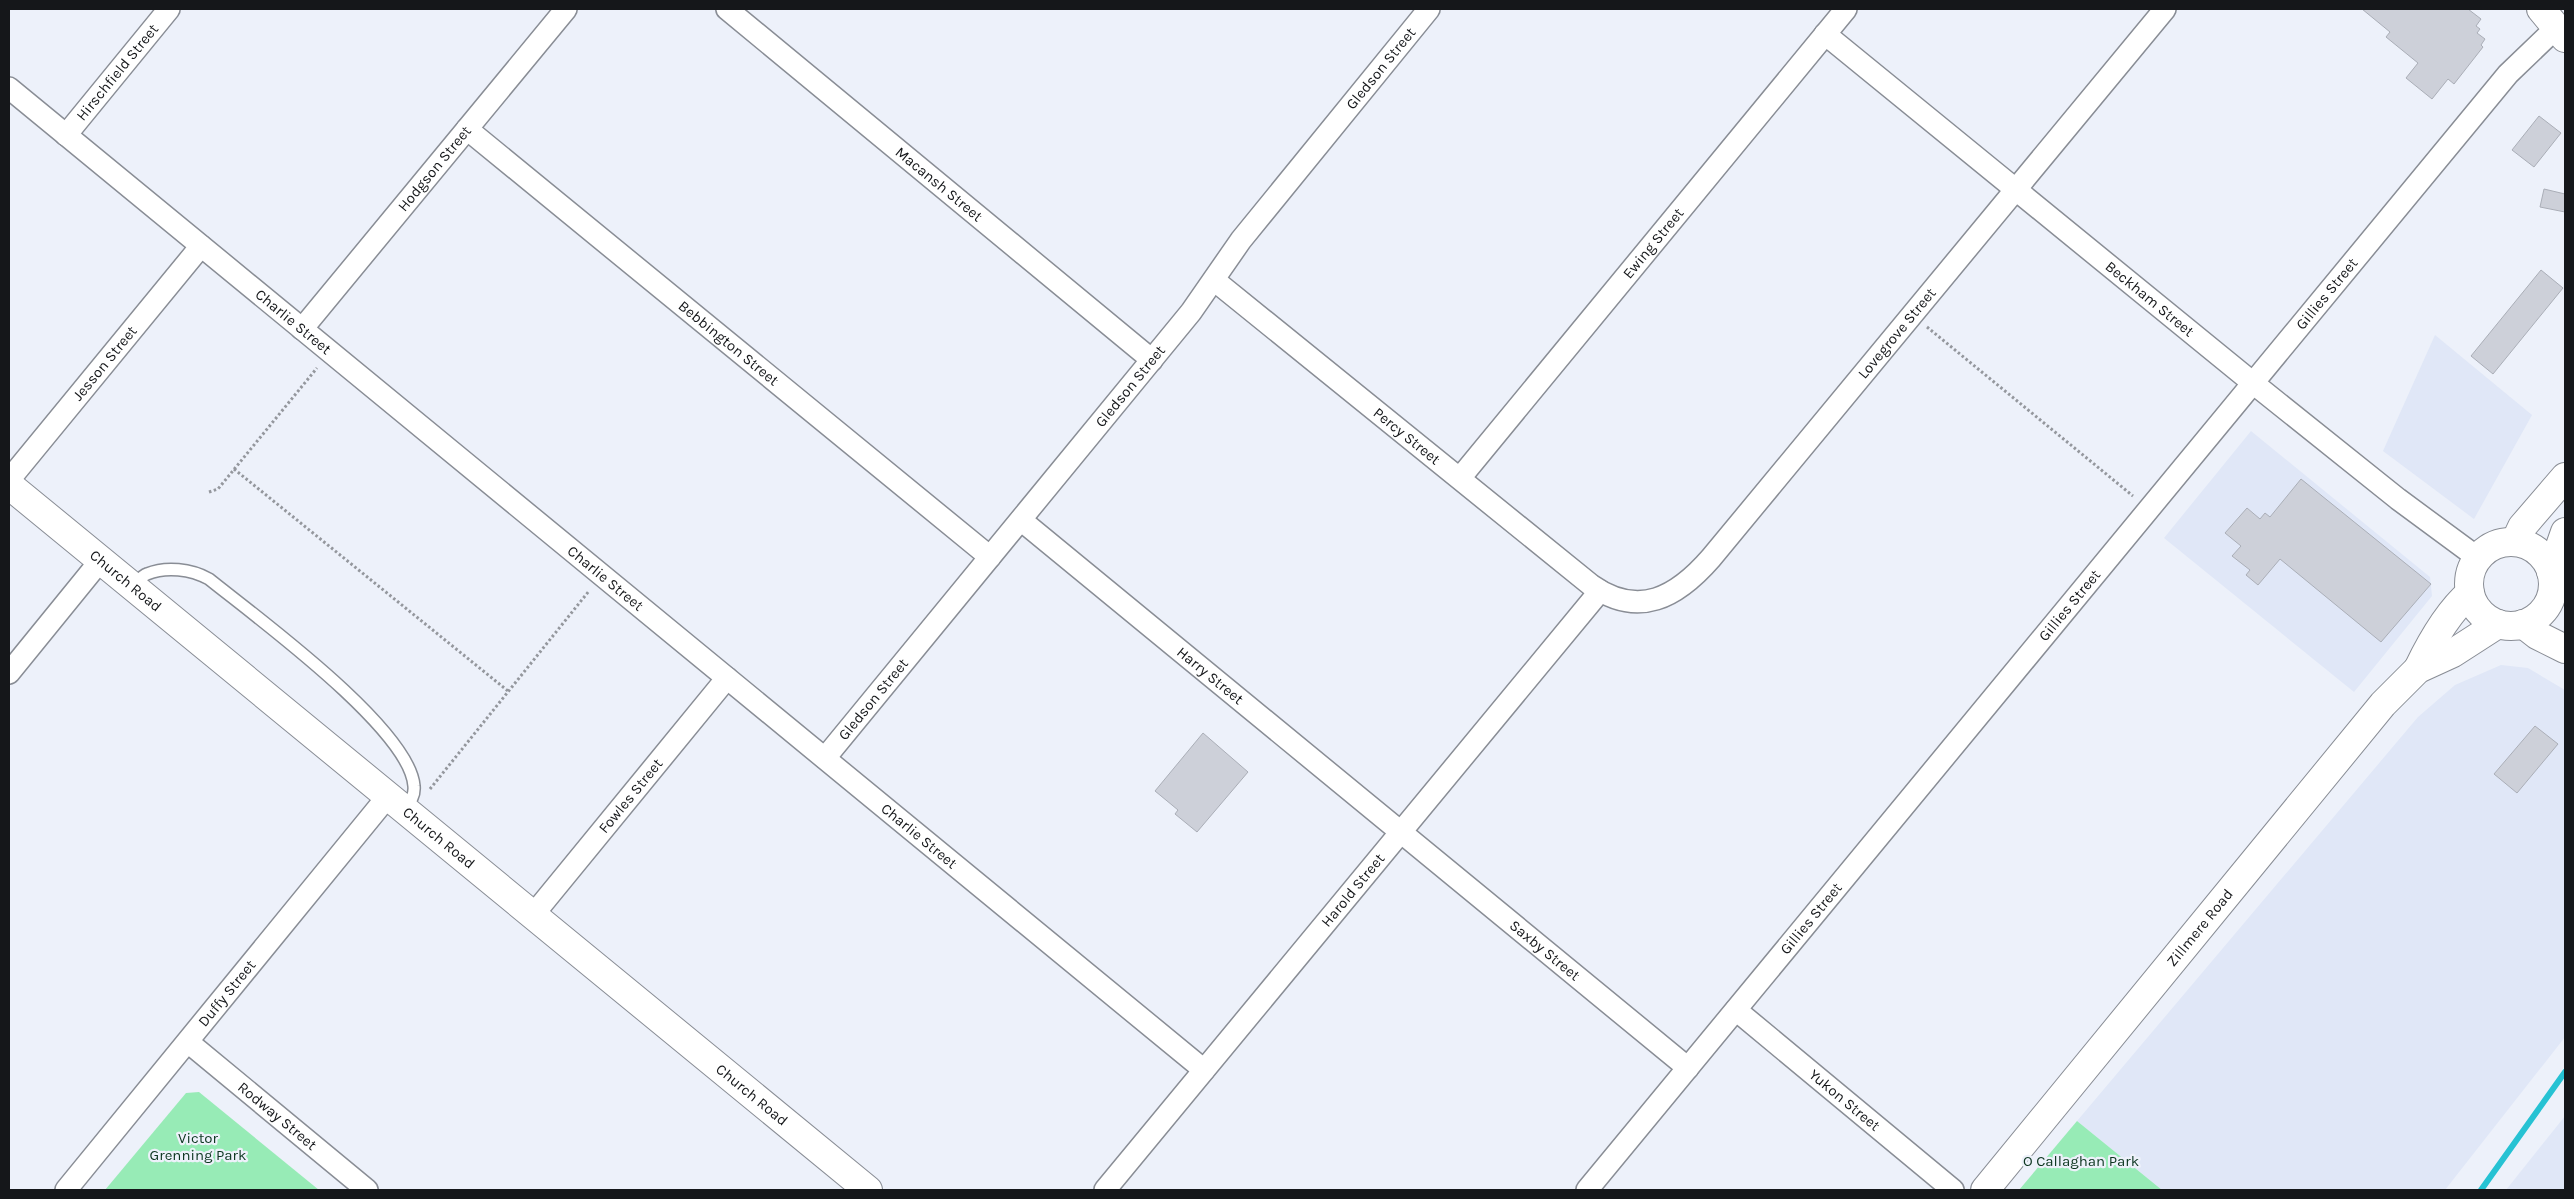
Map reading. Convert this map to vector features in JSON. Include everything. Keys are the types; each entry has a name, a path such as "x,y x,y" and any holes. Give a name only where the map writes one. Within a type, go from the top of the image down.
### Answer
{"main road":[{"path":"2515,542 2522,527 2565,477"},
{"name":"Church Road","path":"9,485 132,587 405,800 533,915 868,1190"},
{"path":"2511,624 2535,618 2545,609 2557,584 2565,532"},
{"path":"2557,584 2546,561 2538,551 2527,545 2515,542 2495,545 2478,558 2470,574 2470,593 2480,612 2537,635 2565,649"},
{"name":"Zillmere Road","path":"2418,669 2433,639 2458,603 2470,593"},
{"name":"Zillmere Road","path":"1985,1190 2396,690 2418,669 2511,624"}],"street":[{"name":"Hirschfield Street","path":"66,135 170,9"},
{"name":"Hodgson Street","path":"302,329 566,9"},
{"name":"Macansh Street","path":"727,9 1152,360"},
{"name":"Gledson Street","path":"825,758 1152,360 1214,280 1241,240 1429,9"},
{"name":"Ewing Street","path":"1460,478 1846,9"},
{"name":"Lovegrove Street","path":"1600,591 1622,601 1641,603 1661,598 1691,580 2165,9"},
{"name":"Gillies Street","path":"1587,1190 2508,74 2554,25"},
{"name":"Beckham Street","path":"1825,34 2253,383 2398,499 2478,558"},
{"name":"Charlie Street","path":"9,88 1204,1070"},
{"name":"Bebbington Street","path":"467,129 990,558"},
{"name":"Jesson Street","path":"9,480 201,246"},
{"name":"Percy Street","path":"1214,280 1600,591"},
{"name":"Harry Street","path":"1021,520 1400,833"},
{"path":"9,672 100,561"},
{"name":"Harold Street","path":"1105,1190 1600,591"},
{"name":"Fowles Street","path":"533,915 727,678"},
{"name":"Duffy Street","path":"66,1190 188,1042 405,800"},
{"name":"Saxby Street","path":"1400,833 1688,1068"},
{"name":"Yukon Street","path":"1736,1010 1953,1190"},
{"name":"Rodway Street","path":"188,1042 367,1190"}],"lane":[{"path":"132,587 142,577 152,573 173,570 199,574 209,578 331,676 387,734 402,755 412,775 414,786 413,798 405,800"}],"path":[{"path":"1926,326 2149,509"},
{"path":"209,492 218,489 330,352"},
{"path":"234,469 508,691"},
{"path":"405,800 508,691 602,575"}],"shaded area":[{"path":"2435,335 2532,415 2474,519 2383,451"},
{"path":"2251,431 2430,577 2432,596 2354,692 2164,538"},
{"path":"2501,665 2528,668 2565,690 2565,1037 2445,1190 2162,1190 2077,1121 2418,717 2455,685"},
{"path":"2565,1116 2565,1190 2506,1190"}],"green space":[{"name":"Victor Grenning Park","path":"199,1092 319,1190 105,1190 186,1093"},
{"name":"O Callaghan Park","path":"2077,1121 2162,1190 2019,1190"}],"building":[{"path":"2362,9 2468,9 2481,19 2476,26 2480,29 2477,33 2485,39 2481,45 2483,47 2454,84 2448,79 2432,99 2406,78 2418,63 2386,37 2390,32"},
{"path":"2539,116 2561,133 2534,167 2512,150"},
{"path":"2544,189 2565,194 2565,212 2540,207"},
{"path":"2541,270 2563,288 2493,374 2471,356"},
{"path":"2301,479 2431,584 2381,642 2280,559 2258,585 2246,575 2250,570 2232,556 2241,546 2225,533 2247,508 2260,519 2265,513 2270,517"},
{"path":"2535,726 2558,744 2517,793 2494,774"},
{"path":"1203,733 1248,772 1197,832 1175,814 1178,810 1155,791"}],"waterway":[{"path":"2481,1190 2565,1072"}]}
